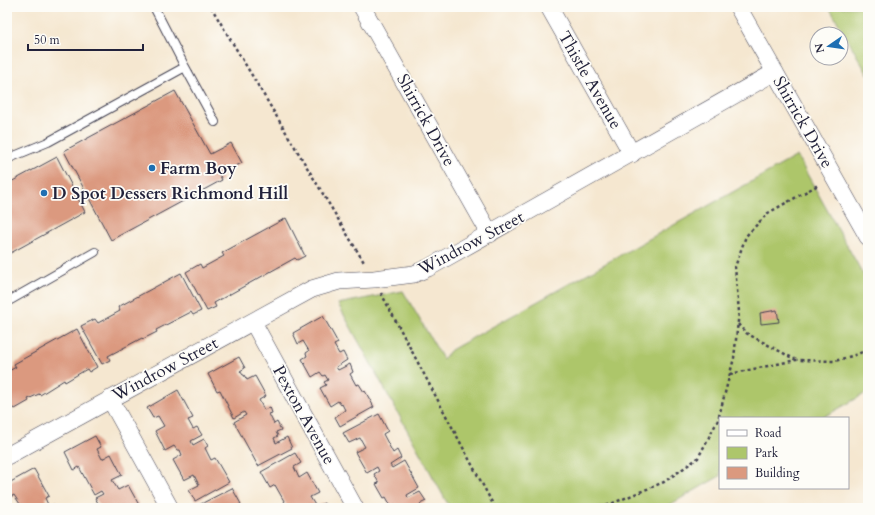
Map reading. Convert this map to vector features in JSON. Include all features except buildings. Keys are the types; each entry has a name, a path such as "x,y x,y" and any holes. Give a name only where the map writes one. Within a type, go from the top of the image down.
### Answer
{"street":[{"name":"Shirrick Drive","path":"362,7 490,234"},
{"name":"Thistle Avenue","path":"549,7 632,154"},
{"name":"Shirrick Drive","path":"738,7 868,237"},
{"name":"Windrow Street","path":"7,456 312,290 339,281 374,279 414,274 443,261 775,72"},
{"name":"Pexton Avenue","path":"253,322 355,508"},
{"path":"110,399 170,508"}],"lane":[{"path":"154,7 215,122"},
{"path":"7,159 48,142 185,67"},
{"path":"7,302 95,252"}],"path":[{"path":"211,7 374,279 495,508"},
{"path":"601,508 664,482 698,458 718,420 734,358 739,312 735,267 746,236 768,213 818,185"},
{"path":"737,324 746,333 796,360"},
{"path":"730,374 796,360 835,361 858,354 868,349"}],"green space":[{"path":"829,7 868,7 868,75 849,42 849,26 840,26"},
{"path":"797,156 868,283 868,392 824,417 719,417 719,477 664,508 450,508 338,304 403,291 443,359 451,350"}],"place":[{"name":"Farm Boy","path":"152,168"},
{"name":"D Spot Dessers Richmond Hill","path":"44,193"}]}
